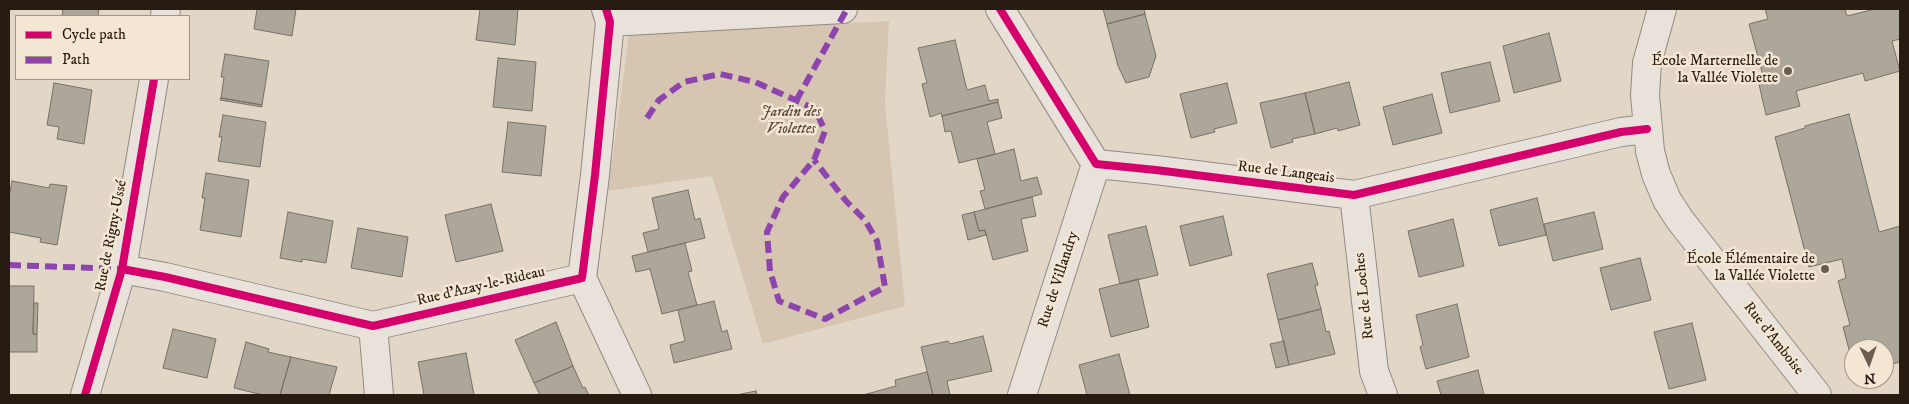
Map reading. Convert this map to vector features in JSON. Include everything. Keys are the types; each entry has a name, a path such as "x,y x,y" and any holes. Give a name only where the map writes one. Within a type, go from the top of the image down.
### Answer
{"street":[{"path":"637,395 582,278 595,175 608,15 842,9"},
{"path":"1000,9 1096,164"},
{"name":"Rue d'Amboise","path":"1662,9 1647,63 1644,95 1650,151 1656,174 1667,200 1680,220 1817,395"},
{"name":"Rue de Rigny-Ussé","path":"85,395 122,269 154,80"},
{"name":"Rue de Langeais","path":"1096,164 1354,195 1621,132 1647,129"},
{"name":"Rue de Villandry","path":"1022,395 1096,164"},
{"name":"Rue de Loches","path":"1354,195 1374,371 1383,395"},
{"name":"Rue d'Azay-le-Rideau","path":"122,269 165,277 373,326 582,278"},
{"path":"373,326 379,395"}],"green space":[{"name":"Jardin des Violettes","path":"889,21 885,103 905,306 763,344 712,176 608,191 629,34"}],"building":[{"path":"63,9 99,9 98,15 62,15"},
{"path":"257,9 296,9 292,36 254,29"},
{"path":"480,9 518,9 515,45 476,40"},
{"path":"1103,9 1144,9 1145,14 1107,24"},
{"path":"1765,9 1845,9 1847,16 1875,9 1900,9 1900,39 1892,41 1900,71 1865,81 1863,73 1796,91 1800,106 1766,115 1758,80 1764,79 1749,24 1768,19"},
{"path":"1145,14 1156,56 1149,77 1126,83 1118,66 1107,24"},
{"path":"1549,33 1561,81 1514,93 1503,46"},
{"path":"955,40 967,90 985,85 989,101 998,99 998,102 942,116 941,113 930,117 922,84 927,83 918,48"},
{"path":"225,54 269,61 262,105 221,98 224,77 221,77"},
{"path":"498,58 536,62 532,111 493,107"},
{"path":"1490,62 1500,101 1450,113 1441,73"},
{"path":"1349,82 1360,125 1338,131 1337,128 1315,134 1305,93"},
{"path":"54,83 92,90 84,144 57,139 59,127 47,125"},
{"path":"1227,83 1237,123 1214,129 1215,132 1191,138 1180,94"},
{"path":"1305,93 1315,134 1292,139 1293,142 1271,148 1260,103"},
{"path":"1432,94 1442,133 1393,145 1383,107"},
{"path":"221,98 262,105 262,107 220,100"},
{"path":"998,102 1002,118 987,122 995,154 959,163 951,131 945,132 942,116"},
{"path":"1849,114 1879,232 1900,226 1900,362 1894,364 1894,339 1846,339 1843,327 1850,325 1838,281 1846,278 1842,259 1809,267 1775,137 1805,128 1805,126"},
{"path":"223,115 266,122 260,167 218,161 222,137 219,137"},
{"path":"508,122 546,126 541,176 502,172"},
{"path":"1014,149 1021,181 1037,177 1042,194 985,209 980,191 985,190 977,159"},
{"path":"206,173 249,180 241,237 200,230 205,198 202,198"},
{"path":"12,181 49,188 50,184 67,186 57,245 40,242 41,238 9,232 9,198"},
{"path":"688,190 695,220 700,218 705,238 648,252 643,233 659,229 652,198"},
{"path":"1032,197 1036,216 1021,219 1028,251 993,260 985,230 979,231 974,212"},
{"path":"1537,198 1546,235 1499,246 1490,210"},
{"path":"491,204 503,251 456,262 445,215"},
{"path":"288,212 333,221 326,263 302,259 302,262 280,258"},
{"path":"974,212 979,231 985,230 986,235 968,240 962,215"},
{"path":"1594,212 1603,249 1553,261 1544,224"},
{"path":"1223,216 1232,255 1190,266 1180,226"},
{"path":"1453,219 1464,266 1419,277 1408,231"},
{"path":"1146,226 1158,275 1120,284 1108,235"},
{"path":"358,228 408,237 402,277 351,268"},
{"path":"685,243 692,271 688,272 697,305 662,314 650,269 636,272 632,256"},
{"path":"1640,258 1651,300 1611,310 1600,268"},
{"path":"1312,263 1318,285 1315,286 1321,309 1278,320 1267,274"},
{"path":"1138,279 1149,327 1111,337 1099,289"},
{"path":"9,286 34,286 33,334 37,334 37,352 9,352"},
{"path":"714,301 722,332 727,330 732,349 674,363 670,345 685,341 678,310"},
{"path":"34,303 38,303 37,334 33,334"},
{"path":"1457,304 1469,357 1426,369 1420,347 1423,345 1416,315"},
{"path":"1321,309 1326,332 1329,331 1335,354 1289,365 1278,320"},
{"path":"556,322 573,366 534,383 515,340"},
{"path":"1692,323 1706,380 1669,389 1654,332"},
{"path":"173,329 216,339 207,378 163,368"},
{"path":"983,336 992,371 947,381 950,395 933,395 921,347 948,341 950,344"},
{"path":"1284,341 1289,365 1276,368 1270,344"},
{"path":"246,342 269,349 268,352 291,357 280,395 263,395 234,388"},
{"path":"466,353 474,395 424,395 418,362"},
{"path":"1119,354 1130,395 1087,395 1079,365"},
{"path":"291,357 337,367 329,395 280,395"},
{"path":"573,366 583,388 585,387 589,395 540,395 534,383"},
{"path":"1478,370 1484,395 1441,395 1437,381"},
{"path":"927,372 933,395 863,395 896,386 895,380"},
{"path":"756,391 757,395 736,395"}],"marked path":[{"path":"796,101 847,9"},
{"path":"647,118 659,100 684,82 720,74 755,82 815,109 825,131 814,160 783,197 767,232 770,271 779,301 825,319 885,287 877,241 865,220 846,201 814,160"},
{"path":"9,265 122,269"}],"cycle path":[{"path":"122,269 165,277 373,326 582,278 595,175 610,22 606,9"},
{"path":"1000,9 1096,164 1354,195 1621,132 1647,129"},
{"path":"85,395 122,269 154,80"}],"place":[{"name":"École Marternelle de la Vallée Violette","path":"1788,71"},
{"name":"École Élémentaire de la Vallée Violette","path":"1825,269"}]}
